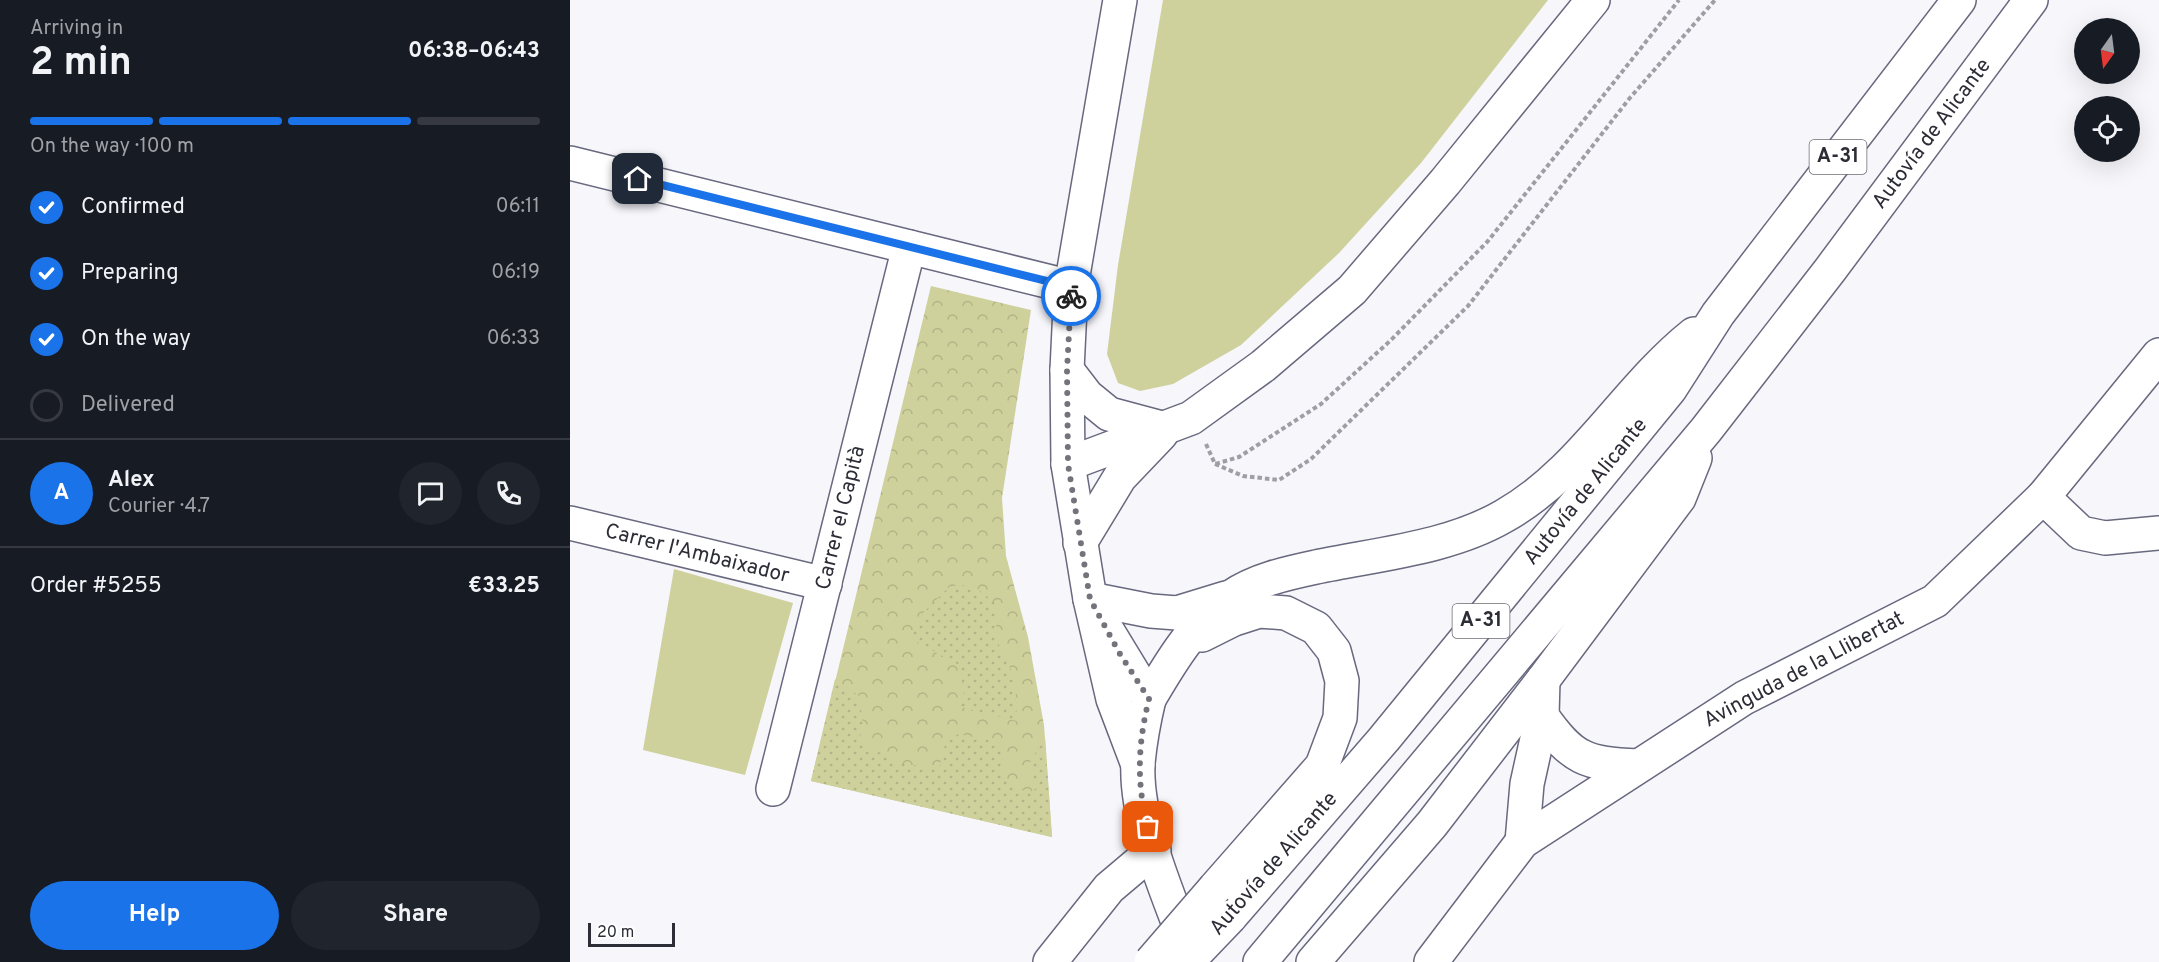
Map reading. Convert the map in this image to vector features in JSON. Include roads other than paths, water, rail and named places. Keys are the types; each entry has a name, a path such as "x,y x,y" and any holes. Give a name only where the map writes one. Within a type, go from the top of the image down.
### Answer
{"main road":[{"path":"1120,0 1113,16 1071,287 1067,370 1068,464 1090,599 1113,699 1138,765 1142,804 1154,850 1193,962"},
{"path":"1068,464 1191,418 1263,366 1352,290 1445,182 1593,0"},
{"name":"Autovía de Alicante","path":"1187,962 1230,917 1384,739 1670,389 1718,314 1959,0"},
{"name":"Autovía de Alicante","path":"1260,962 1706,430 1830,270 2031,0"},
{"path":"570,163 1071,287"},
{"name":"Carrer el Capità","path":"773,789 909,247"},
{"path":"1090,599 1151,611 1177,613 1230,597 1254,585 1295,572 1463,536 1505,516 1545,488 1594,440 1664,358 1718,314"},
{"name":"Avinguda de la Llibertat","path":"1431,962 1522,842 1744,698 1935,601 2043,497 2159,356"},
{"path":"1067,370 1087,396 1109,414 1165,429"},
{"path":"1080,543 1120,477 1165,429"},
{"path":"1313,962 1432,824 1544,680 1679,498 1706,430"},
{"path":"2043,497 2081,533 2105,538 2159,533"},
{"name":"Carrer l'Ambaixador","path":"570,523 825,584"},
{"path":"1138,765 1149,699 1172,661 1187,642 1206,619 1230,597"},
{"path":"1090,599 1120,654 1149,699"},
{"path":"1151,962 1322,766 1340,718 1342,681 1334,651 1316,628 1286,613 1259,611 1234,619 1187,642"},
{"path":"1522,842 1527,784 1542,716 1544,680"},
{"path":"1542,716 1557,738 1578,757 1605,764 1638,766"},
{"path":"1050,962 1109,888 1133,871 1154,850"}]}
